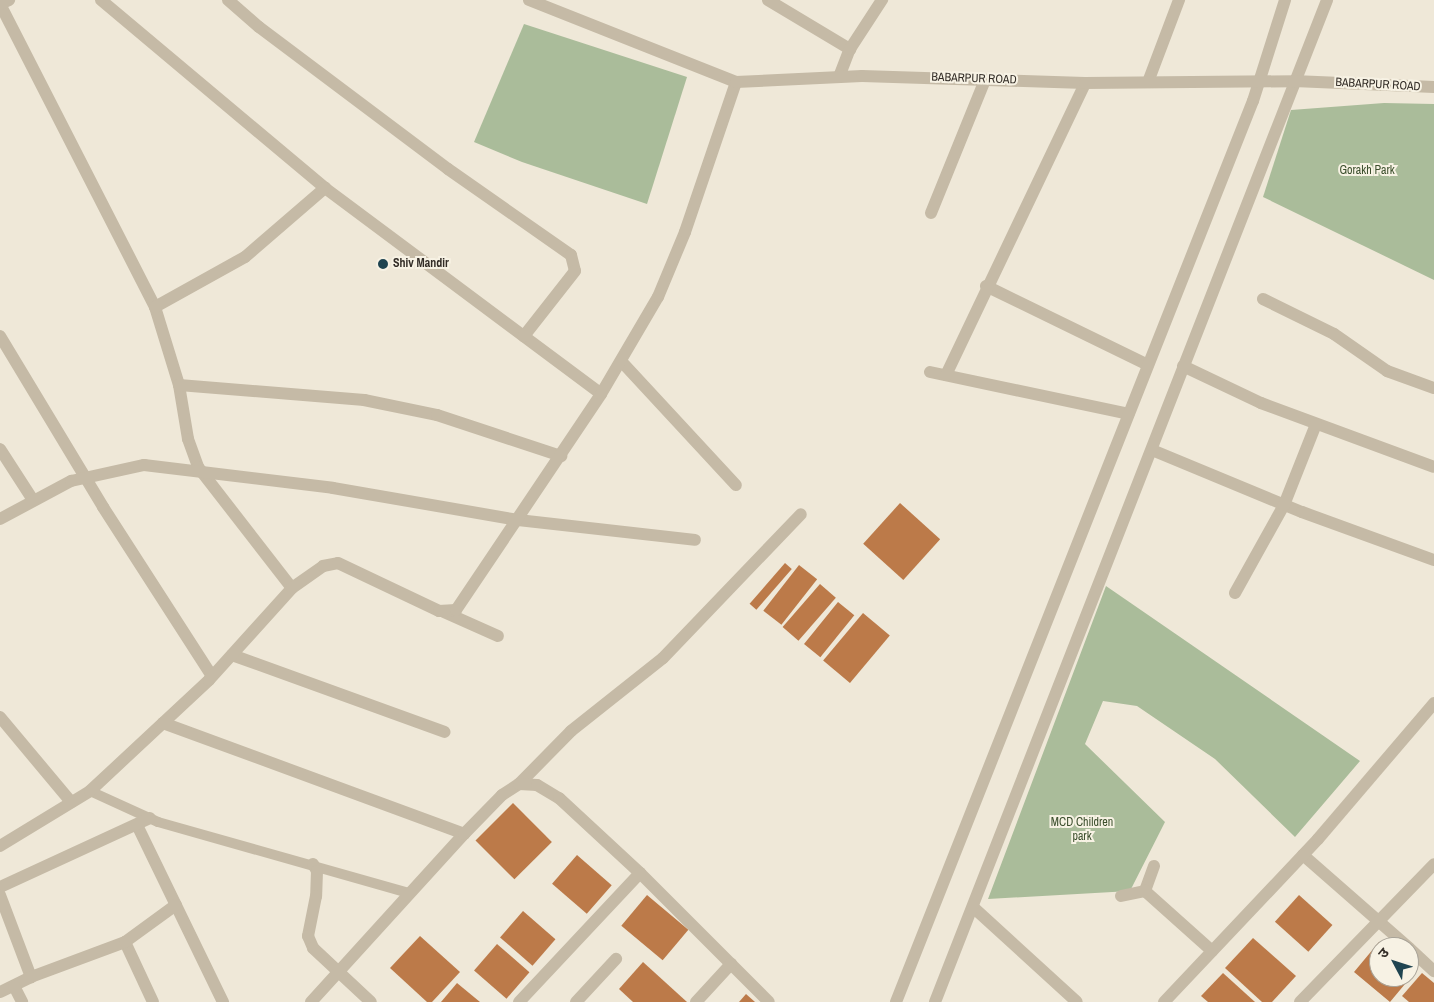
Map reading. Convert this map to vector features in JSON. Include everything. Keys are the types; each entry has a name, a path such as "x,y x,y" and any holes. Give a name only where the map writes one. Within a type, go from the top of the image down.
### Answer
{"street":[{"path":"9,0 0,4 155,307 180,385 192,455 200,472 292,588"},
{"path":"101,0 325,188 601,394"},
{"path":"228,0 259,27 448,169 570,255 575,270 524,336"},
{"name":"BABARPUR ROAD","path":"529,0 736,82 838,77 1085,83 1294,81 1434,87"},
{"path":"768,0 850,49"},
{"path":"838,77 850,49 882,0"},
{"path":"1148,82 1179,0"},
{"path":"896,1002 1260,81 1285,0"},
{"path":"935,1002 974,908 1183,366 1327,0"},
{"path":"931,213 985,80"},
{"path":"444,612 456,610 518,520 601,394 658,297 685,232 736,82"},
{"path":"946,375 986,286 1085,83"},
{"path":"155,307 246,257 325,188"},
{"path":"986,286 1148,365"},
{"path":"1263,299 1334,334 1387,371 1434,388"},
{"path":"0,336 84,477 212,676"},
{"path":"621,361 736,485"},
{"path":"1183,366 1261,404 1434,467"},
{"path":"930,372 1050,400 1129,414"},
{"path":"180,385 364,400 437,415 561,456"},
{"path":"1235,593 1284,505 1316,424"},
{"path":"0,449 33,500"},
{"path":"1152,450 1284,505 1434,560"},
{"path":"0,519 33,500 84,477 144,465 333,488 518,520 695,540"},
{"path":"311,1002 409,893 502,795 519,784 570,731 663,658 801,514"},
{"path":"0,846 90,791 212,676 292,588 323,566 338,563 498,636"},
{"path":"232,655 445,732"},
{"path":"1164,1002 1303,855 1434,703"},
{"path":"0,717 71,802"},
{"path":"163,723 464,834"},
{"path":"519,784 537,785 559,798 640,873 770,1002"},
{"path":"0,887 150,818"},
{"path":"136,825 223,1002"},
{"path":"1303,855 1397,937"},
{"path":"313,864 316,870 316,896 308,936 313,948 371,1002"},
{"path":"1300,1002 1434,864"},
{"path":"1145,891 1154,866"},
{"path":"519,1002 640,873"},
{"path":"1145,891 1212,950"},
{"path":"1120,896 1145,891"},
{"path":"0,895 30,976"},
{"path":"0,992 30,976 125,942 176,905"},
{"path":"974,908 1077,1002"},
{"path":"125,942 153,1002"},
{"path":"1419,958 1434,971"},
{"path":"576,1002 616,960"},
{"path":"696,1002 731,964"},
{"path":"14,986 22,1002"}],"lane":[{"path":"90,791 150,818 409,893"}],"green space":[{"path":"524,24 687,77 647,204 522,162 474,142"},
{"name":"Gorakh Park","path":"1384,103 1434,104 1434,280 1263,197 1291,110"},
{"name":"MCD Children park","path":"1106,586 1360,761 1295,837 1215,759 1137,706 1103,701 1085,744 1165,822 1130,891 988,899"}],"building":[{"path":"900,503 940,539 903,580 863,544"},
{"path":"785,563 792,569 756,610 750,604"},
{"path":"799,565 817,579 781,625 763,611"},
{"path":"820,584 836,598 798,641 783,627"},
{"path":"838,602 854,615 820,657 804,644"},
{"path":"863,613 890,635 850,683 823,660"},
{"path":"513,803 552,842 514,879 476,840"},
{"path":"577,855 612,885 587,914 552,884"},
{"path":"647,895 688,930 663,960 621,926"},
{"path":"1299,895 1332,925 1308,952 1275,922"},
{"path":"523,911 555,939 532,966 500,937"},
{"path":"420,936 460,972 432,1002 427,1002 390,968"},
{"path":"1253,938 1296,976 1272,1002 1262,1002 1225,968"},
{"path":"497,944 529,972 506,999 474,970"},
{"path":"1369,954 1369,984 1354,972"},
{"path":"643,962 687,1002 633,1002 619,989"},
{"path":"1223,973 1255,1002 1208,1002 1201,996"},
{"path":"1422,973 1434,983 1434,1002 1409,1002 1402,996 1410,987 1419,987 1419,976"},
{"path":"457,983 480,1002 441,1002"},
{"path":"1372,987 1402,987 1390,1002"},
{"path":"746,994 755,1002 739,1002"}],"place":[{"name":"Shiv Mandir","path":"383,264"}]}
